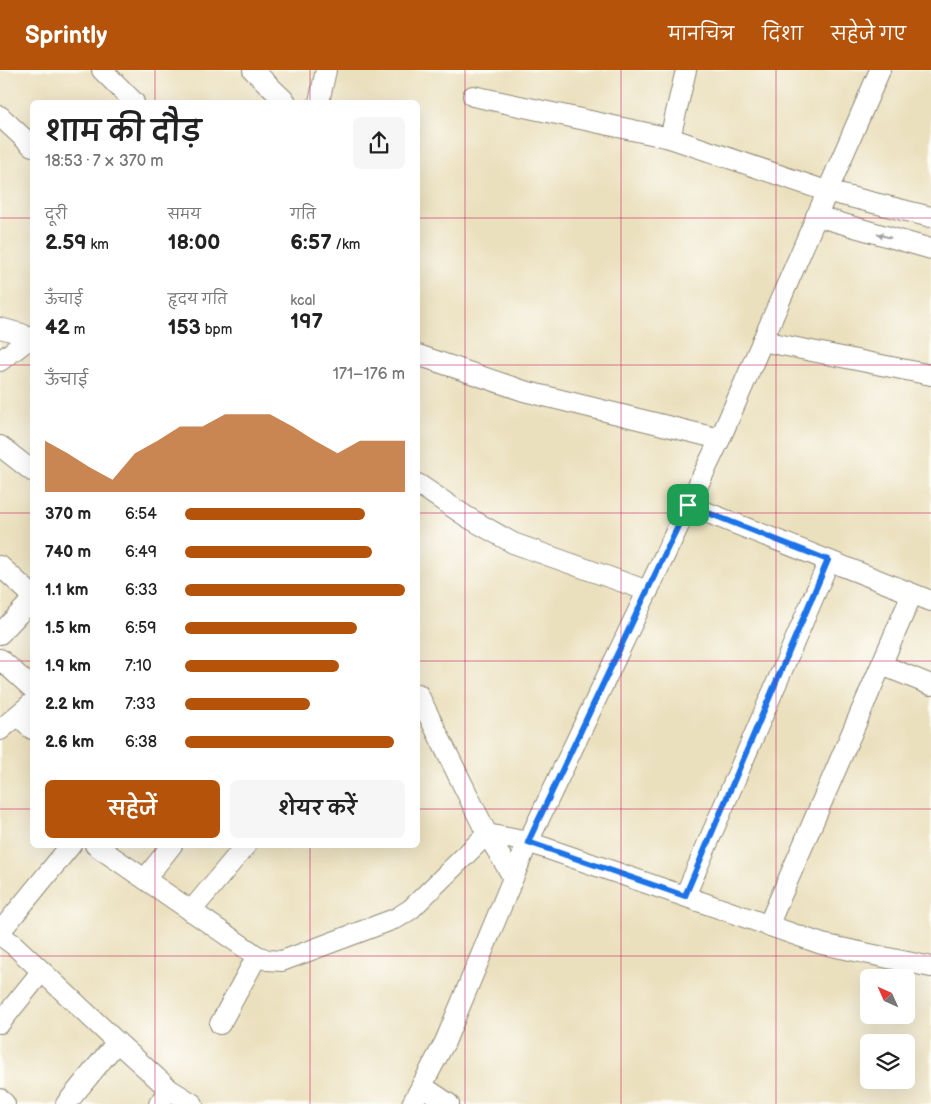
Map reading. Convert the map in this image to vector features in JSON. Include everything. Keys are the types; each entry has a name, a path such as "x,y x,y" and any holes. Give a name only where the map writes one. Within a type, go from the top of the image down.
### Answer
{"street":[{"path":"102,70 132,100"},
{"path":"254,70 284,100"},
{"path":"319,100 326,70"},
{"path":"670,138 686,70"},
{"path":"412,1104 445,1042 528,842 720,439 880,70"},
{"path":"472,96 670,138 826,191 931,217"},
{"path":"0,116 30,144"},
{"path":"816,216 931,249"},
{"path":"0,328 12,330 30,337"},
{"path":"0,361 30,339"},
{"path":"762,341 931,375"},
{"path":"420,356 524,391 720,439"},
{"path":"0,446 30,469"},
{"path":"420,485 467,517 513,543 648,591"},
{"path":"688,505 931,601"},
{"path":"685,896 828,560"},
{"path":"0,566 30,593"},
{"path":"768,926 912,594"},
{"path":"0,634 30,602"},
{"path":"0,658 30,686"},
{"path":"882,664 931,685"},
{"path":"420,698 487,834 513,877"},
{"path":"0,730 25,709 30,723"},
{"path":"487,834 528,842 822,944 931,967"},
{"path":"99,848 257,956 268,960 282,961 398,918 411,909 487,834"},
{"path":"69,848 0,933 117,1042 164,1096 192,1104"},
{"path":"145,879 170,848"},
{"path":"191,911 244,848"},
{"path":"220,1024 257,956"},
{"path":"0,1023 41,972"},
{"path":"66,1104 117,1042"},
{"path":"422,1086 449,1104"},
{"path":"0,1099 5,1104"}],"route":[{"path":"688,505 828,560 685,896 528,842 688,505"}]}
